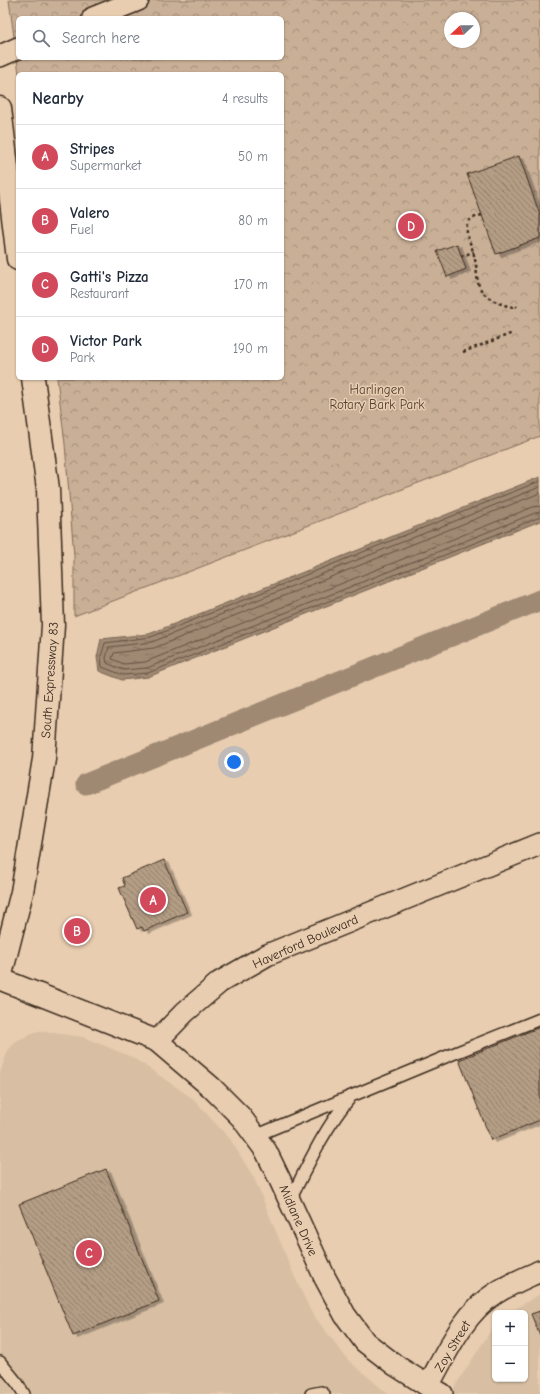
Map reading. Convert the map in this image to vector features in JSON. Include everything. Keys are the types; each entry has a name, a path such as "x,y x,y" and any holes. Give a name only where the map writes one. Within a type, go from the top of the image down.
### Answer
{"main road":[{"path":"0,108 5,196 16,249"},
{"name":"South Expressway 83","path":"0,978 22,892 44,759 53,625 48,489 34,380"}],"street":[{"path":"98,16 138,0"},
{"path":"0,56 16,49"},
{"name":"Haverford Boulevard","path":"157,1041 185,1012 220,982 267,955 540,844"},
{"path":"0,978 157,1041"},
{"name":"Midlane Drive","path":"157,1041 211,1087 241,1117 266,1151 325,1278 345,1315 366,1342 395,1365 435,1390"},
{"name":"Zoy Street","path":"435,1390 459,1331 475,1310 495,1293 540,1271"}],"lane":[{"path":"255,1136 540,1019"},
{"path":"290,1200 327,1129 336,1114 351,1096"},
{"path":"0,1362 24,1394"},
{"path":"311,1394 321,1392 324,1394"}],"path":[{"path":"482,214 470,220 467,226 467,232 476,261 477,282 480,289 491,299 511,307 516,306 517,308"},
{"path":"461,256 474,252"},
{"path":"463,352 513,334"}],"shaded area":[{"path":"39,1031 83,1037 134,1058 192,1098 230,1139 254,1178 293,1273 311,1312 348,1360 388,1394 0,1394 0,1073 8,1050 18,1040"},
{"path":"540,1294 540,1394 450,1394 492,1329 492,1382 528,1382 528,1310 513,1310"}],"green space":[{"name":"Harlingen Rotary Bark Park","path":"9,0 540,0 540,436 74,616 74,556 65,444 57,380 284,380 284,72 19,72 17,60 284,60 284,16 16,16 16,52"}],"water":[{"path":"540,477 540,521 148,677 122,680 99,671 97,657 101,639 149,634"}],"building":[{"path":"519,156 540,215 540,238 496,254 467,174"},
{"path":"457,244 466,269 447,277 437,251"},
{"path":"164,860 187,912 144,931 142,927 137,929 119,888 125,886 122,878"},
{"path":"540,1027 540,1120 491,1140 459,1060"},
{"path":"106,1169 159,1301 73,1336 19,1204"},
{"path":"540,1311 540,1336 531,1314"}],"waterway":[{"path":"86,784 540,600"}],"place":[{"name":"Victor Park","path":"411,226"},
{"name":"Stripes","path":"153,900"},
{"name":"Valero","path":"77,931"},
{"name":"Gatti's Pizza","path":"89,1253"}]}
